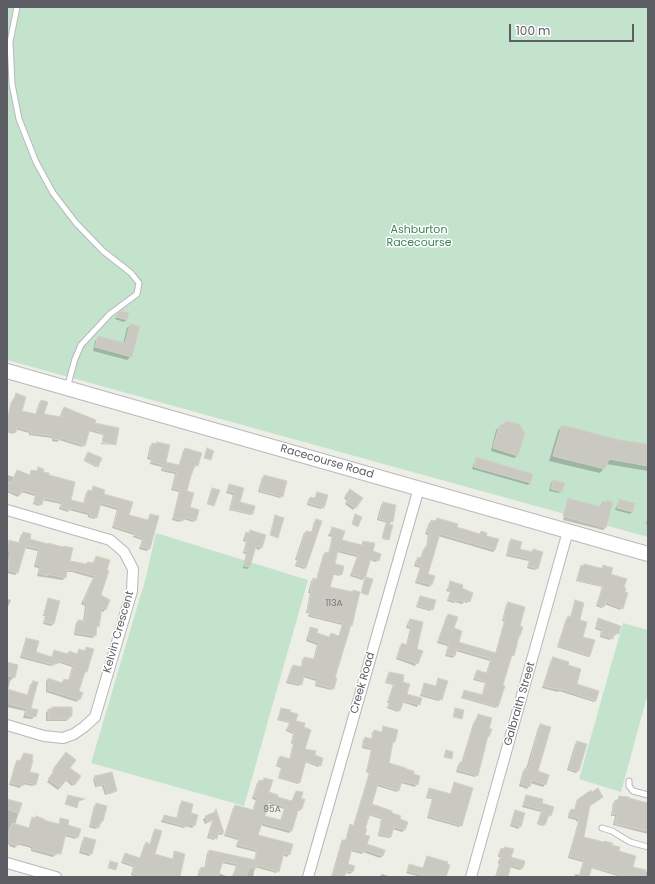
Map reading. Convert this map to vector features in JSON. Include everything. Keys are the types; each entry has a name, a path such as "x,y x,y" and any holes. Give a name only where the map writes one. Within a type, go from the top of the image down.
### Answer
{"street":[{"name":"Racecourse Road","path":"7,371 648,554"},
{"name":"Creek Road","path":"308,877 419,488"},
{"name":"Kelvin Crescent","path":"7,510 110,540 124,552 133,569 132,591 95,717 74,734 63,738 44,736 7,725"},
{"name":"Galbraith Street","path":"471,877 568,531"},
{"path":"7,863 56,877"}],"lane":[{"path":"17,7 10,42 12,84 19,119 36,162 53,194 76,223 103,251 131,273 139,283 137,294 110,314 81,345 75,359 67,388"},
{"path":"629,781 629,786 633,791 648,795"},
{"path":"602,828 612,831 630,842 648,847"}],"green space":[{"name":"Ashburton Racecourse","path":"7,7 648,7 648,537 7,360"},
{"path":"156,533 308,580 244,806 91,763 146,577"},
{"path":"623,623 648,630 648,693 621,792 579,779"}],"building":[{"path":"121,311 129,313 127,320 116,317"},
{"path":"130,324 140,326 132,357 95,347 98,336 125,343"},
{"path":"16,393 26,397 22,411 36,414 41,400 48,402 44,414 61,417 64,407 96,420 95,423 119,428 116,445 102,442 104,434 90,429 85,446 61,438 60,440 53,439 54,436 30,433 31,431 17,427 16,433 7,430 7,420"},
{"path":"507,421 519,424 525,433 518,456 493,448 499,426"},
{"path":"562,425 620,440 648,444 648,466 609,459 605,469 553,456"},
{"path":"157,442 170,445 166,462 179,465 185,448 202,453 198,466 195,465 187,491 194,493 190,507 199,510 196,521 184,517 183,521 173,518 180,490 172,488 177,472 162,469 163,465 151,462 152,458 149,457 152,443 156,444"},
{"path":"207,448 214,451 211,460 204,458"},
{"path":"88,452 102,458 98,467 84,460"},
{"path":"476,457 533,474 531,483 474,467"},
{"path":"38,467 44,469 43,472 49,473 49,475 75,482 71,500 84,503 88,490 92,491 93,486 105,490 104,494 133,502 129,515 148,520 150,514 159,516 150,549 141,547 143,538 134,535 135,533 113,526 119,508 101,503 97,518 89,515 90,513 71,508 71,510 61,508 62,502 44,498 42,505 34,502 36,494 23,490 20,495 7,490 7,481 11,483 17,470 30,475 31,470 37,471"},
{"path":"264,475 287,481 283,497 260,491"},
{"path":"553,480 565,483 562,492 551,489"},
{"path":"229,484 244,488 240,502 255,506 253,514 230,509 235,493 227,491"},
{"path":"212,488 220,490 214,506 207,504"},
{"path":"350,489 363,498 356,508 346,502 349,499 345,496"},
{"path":"317,492 328,495 324,508 308,503 310,497 315,498"},
{"path":"568,498 601,507 602,501 606,502 607,500 613,502 606,528 563,516"},
{"path":"619,499 635,503 633,512 617,508"},
{"path":"383,502 396,505 393,522 379,519"},
{"path":"355,514 362,517 358,527 352,524"},
{"path":"275,515 284,518 278,538 270,535"},
{"path":"437,518 458,524 457,527 480,534 481,531 487,533 486,536 499,539 495,550 440,534 428,574 435,576 432,585 416,581 421,566 416,564 418,557 421,558 425,547 427,547 430,533 426,532 428,526 430,526 431,520 436,521"},
{"path":"316,519 322,521 306,568 296,564 297,558 306,531 312,532"},
{"path":"386,523 393,525 389,540 382,538"},
{"path":"332,527 345,531 342,540 362,545 363,541 375,543 373,551 381,554 379,561 371,558 365,579 351,574 358,555 338,550 335,564 344,566 342,575 334,573 330,587 360,592 352,626 351,625 335,678 337,678 334,689 316,684 318,679 304,675 302,685 287,681 293,665 302,667 304,657 314,659 319,643 308,639 310,627 318,629 317,633 329,637 331,633 339,636 343,623 313,616 307,611 312,591 310,591 313,578 317,579 325,552 329,553 333,535 330,534"},
{"path":"250,530 266,535 262,548 256,546 250,567 244,566 248,552 244,551 247,540 244,539 246,532 249,533"},
{"path":"23,532 31,534 30,539 48,544 73,548 70,561 87,564 87,562 94,563 96,556 110,560 107,570 109,571 101,595 110,600 106,610 102,608 96,636 76,633 78,620 85,621 87,604 83,602 95,576 74,570 67,570 66,578 48,574 48,576 39,573 41,566 36,565 40,549 26,546 18,573 8,570 11,551 7,550 9,540 20,543"},
{"path":"511,539 522,542 520,549 532,552 533,549 543,552 538,569 528,566 530,559 507,554"},
{"path":"584,564 600,568 602,568 603,565 613,568 611,574 627,579 624,587 626,588 625,592 628,593 623,609 606,602 604,607 597,604 603,586 577,580 581,565 583,566"},
{"path":"365,577 373,579 368,595 361,593"},
{"path":"450,581 463,585 462,588 473,593 470,602 466,600 465,602 457,600 457,602 448,599 451,591 448,590"},
{"path":"420,596 436,600 433,610 417,606"},
{"path":"48,598 60,601 54,624 44,622 46,614 44,614"},
{"path":"575,600 584,603 580,620 587,622 583,637 595,640 590,656 558,646 568,616 571,617"},
{"path":"508,602 525,607 520,626 523,627 514,656 512,655 503,685 505,686 498,707 462,697 464,690 483,695 486,682 474,678 477,670 487,673 491,659 457,649 455,656 446,654 449,644 438,641 448,614 458,617 454,628 462,631 459,642 496,653 505,620 503,620"},
{"path":"598,618 621,626 619,634 615,633 613,639 601,635 603,629 596,627"},
{"path":"410,619 423,622 417,649 423,651 418,664 397,657 402,643 407,645 412,627 408,626"},
{"path":"26,638 39,641 36,652 52,657 54,650 68,654 69,651 77,654 79,649 85,651 86,647 94,649 79,691 83,693 80,700 48,690 48,678 62,683 64,679 69,680 74,665 59,661 58,664 55,663 54,665 22,656"},
{"path":"553,657 569,662 568,665 581,669 577,684 599,691 596,701 561,689 543,686"},
{"path":"7,662 18,665 15,678 7,675"},
{"path":"389,672 404,675 403,682 410,684 407,694 422,698 420,705 404,701 400,711 388,706 390,702 388,701 394,684 386,682"},
{"path":"438,678 448,681 442,700 421,694 424,683 436,686"},
{"path":"33,681 38,682 31,708 38,710 36,717 25,715 27,709 7,703 7,689 28,695"},
{"path":"52,707 72,707 72,716 69,717 69,719 48,719 48,709 52,709"},
{"path":"281,708 291,710 290,712 298,714 296,721 305,723 304,727 311,730 305,749 316,751 315,755 323,758 321,766 306,761 300,783 279,777 282,766 277,765 280,756 290,759 294,742 292,741 294,733 287,729 290,722 278,719"},
{"path":"455,708 464,710 462,719 453,717"},
{"path":"478,714 492,718 489,729 492,729 489,737 488,736 478,776 458,770"},
{"path":"540,724 551,727 538,771 549,775 546,785 532,780 530,787 521,784 525,768 528,769"},
{"path":"383,726 398,730 395,742 393,742 389,763 414,771 414,774 420,776 418,785 402,781 399,791 378,784 372,804 392,811 392,813 401,816 400,819 408,822 405,830 394,827 391,837 379,834 382,817 370,814 365,829 367,829 365,835 370,836 367,844 385,850 383,856 365,850 364,852 352,849 348,864 355,866 353,872 347,871 344,877 332,877 342,840 346,840 350,824 354,826 370,771 367,770 372,748 363,746 365,737 372,739 374,730 382,732"},
{"path":"577,741 587,744 579,771 569,769"},
{"path":"446,750 453,752 452,759 444,757"},
{"path":"66,752 76,760 70,768 81,776 75,785 67,779 60,788 48,779 55,770 53,769"},
{"path":"24,753 33,755 30,772 39,774 36,785 24,782 23,786 10,783 17,760 20,761"},
{"path":"112,772 117,791 107,794 104,784 97,786 94,776"},
{"path":"264,778 273,780 269,792 278,795 278,797 292,801 296,791 303,792 301,799 305,799 302,809 299,808 292,831 262,823 258,835 293,844 290,855 284,853 279,872 256,865 256,869 250,867 246,877 232,877 238,864 223,861 218,877 198,877 201,867 205,868 209,850 255,860 257,850 238,845 239,838 225,834 235,805 253,810 257,798 254,797 259,780 263,781","holes":["269,801 285,807 281,820 265,816"]},
{"path":"454,782 473,788 462,826 428,816 433,798 427,796 429,788 451,794"},
{"path":"598,788 603,797 590,806 584,837 613,843 612,845 620,847 619,851 636,856 633,867 646,870 644,877 629,877 592,867 589,877 579,877 584,860 570,856 579,820 578,818 569,816 571,809 575,810 577,800 591,790 592,792"},
{"path":"68,795 85,799 79,801 77,808 65,804"},
{"path":"526,795 543,799 542,803 554,807 551,816 549,815 545,825 538,823 542,810 523,805"},
{"path":"619,796 629,797 648,803 648,831 615,824 617,814 612,814 615,800 618,800"},
{"path":"7,799 22,803 19,813 7,809"},
{"path":"182,801 193,804 191,813 198,815 195,826 187,824 187,827 163,820 164,815 177,818"},
{"path":"96,803 107,806 103,821 101,821 99,828 90,825"},
{"path":"216,809 224,833 219,832 217,839 209,837 213,820 207,822 205,816 215,812"},
{"path":"515,810 525,813 521,827 511,824"},
{"path":"36,816 59,824 60,818 69,820 68,825 81,829 78,838 66,834 61,854 56,853 56,855 32,849 33,846 19,842 18,846 7,842 10,827 13,823 29,828 32,817 36,818"},
{"path":"155,829 162,831 155,854 173,859 174,851 185,854 180,877 144,877 132,873 135,866 122,861 125,853 140,858 146,842 150,844"},
{"path":"84,837 96,840 92,854 81,851"},
{"path":"505,847 514,849 511,857 525,861 523,868 511,865 508,877 496,877 501,862 501,855 499,854 501,848 504,849"},
{"path":"427,856 448,862 447,864 450,865 446,877 422,877 422,875 407,871 409,864 423,868"},
{"path":"110,861 118,863 116,870 108,868"}]}
